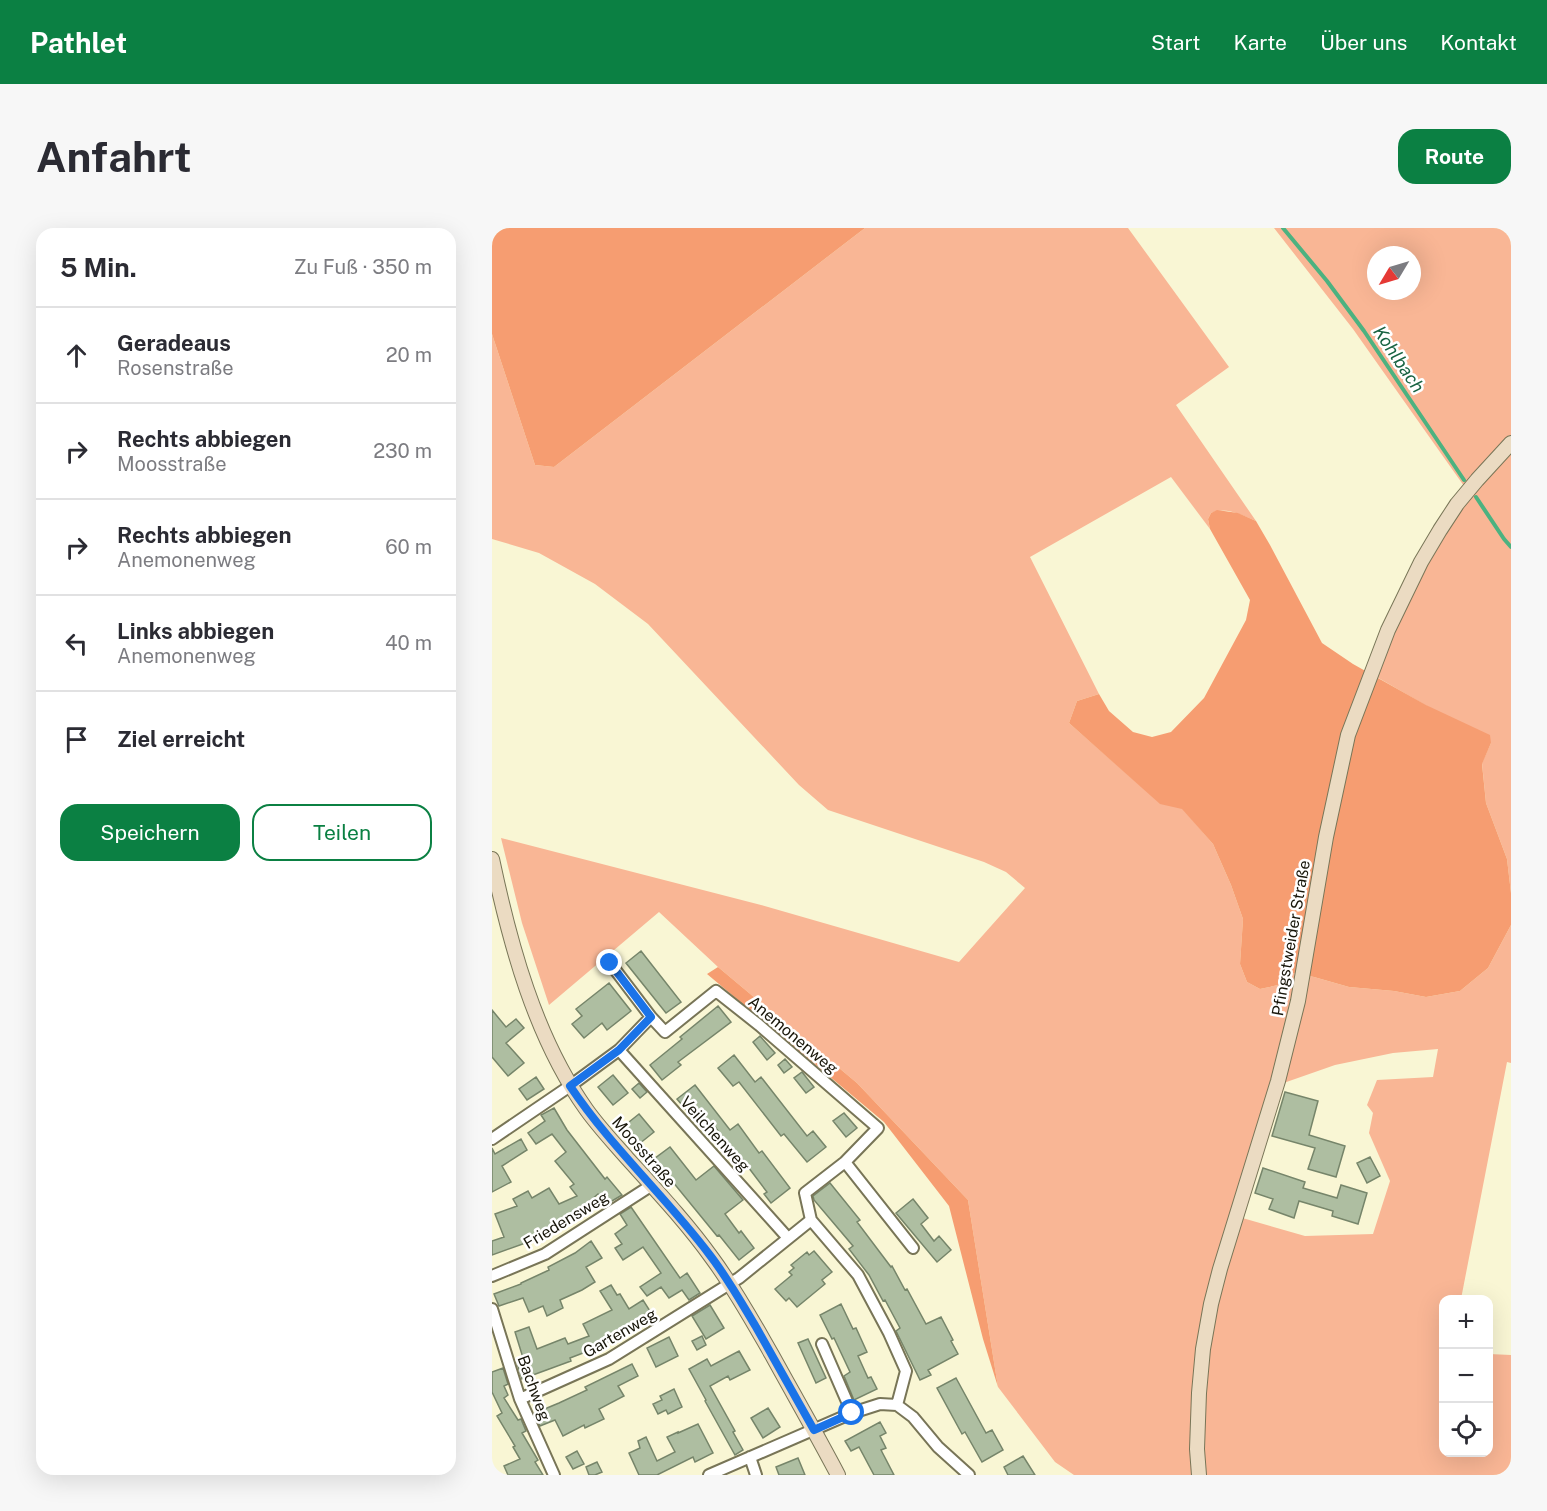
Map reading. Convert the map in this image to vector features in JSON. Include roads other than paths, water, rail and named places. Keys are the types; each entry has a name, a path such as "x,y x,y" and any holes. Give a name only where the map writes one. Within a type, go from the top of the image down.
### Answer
{"street":[{"name":"Pfingstweider Straße","path":"1199,1475 1197,1449 1199,1393 1203,1349 1211,1304 1278,1081 1298,1001 1326,837 1348,735 1388,630 1421,562 1457,504 1511,443"},
{"name":"Moosstraße","path":"492,859 510,936 526,986 545,1034 570,1086 587,1111 691,1231 730,1284 838,1475"},
{"name":"Anemonenweg","path":"610,963 665,1032 716,992 759,1025 878,1128 844,1162 805,1193 811,1220"},
{"path":"492,1139 619,1050 651,1017"},
{"name":"Veilchenweg","path":"619,1050 788,1238"},
{"path":"844,1162 913,1248"},
{"name":"Friedensweg","path":"492,1276 545,1254 652,1185"},
{"path":"730,1284 811,1220 858,1275 889,1333 906,1371 897,1405"},
{"name":"Gartenweg","path":"520,1399 609,1359 730,1284"},
{"name":"Bachweg","path":"492,1309 520,1399 554,1475"},
{"path":"822,1344 852,1413"},
{"path":"709,1475 852,1413 880,1404 897,1405 913,1417 938,1447 969,1475"},
{"path":"750,1457 756,1475"}],"waterway":[{"name":"Kohlbach","path":"1283,228 1327,281 1364,331 1464,480"},
{"name":"Kohlbach","path":"1476,497 1511,547"}]}
